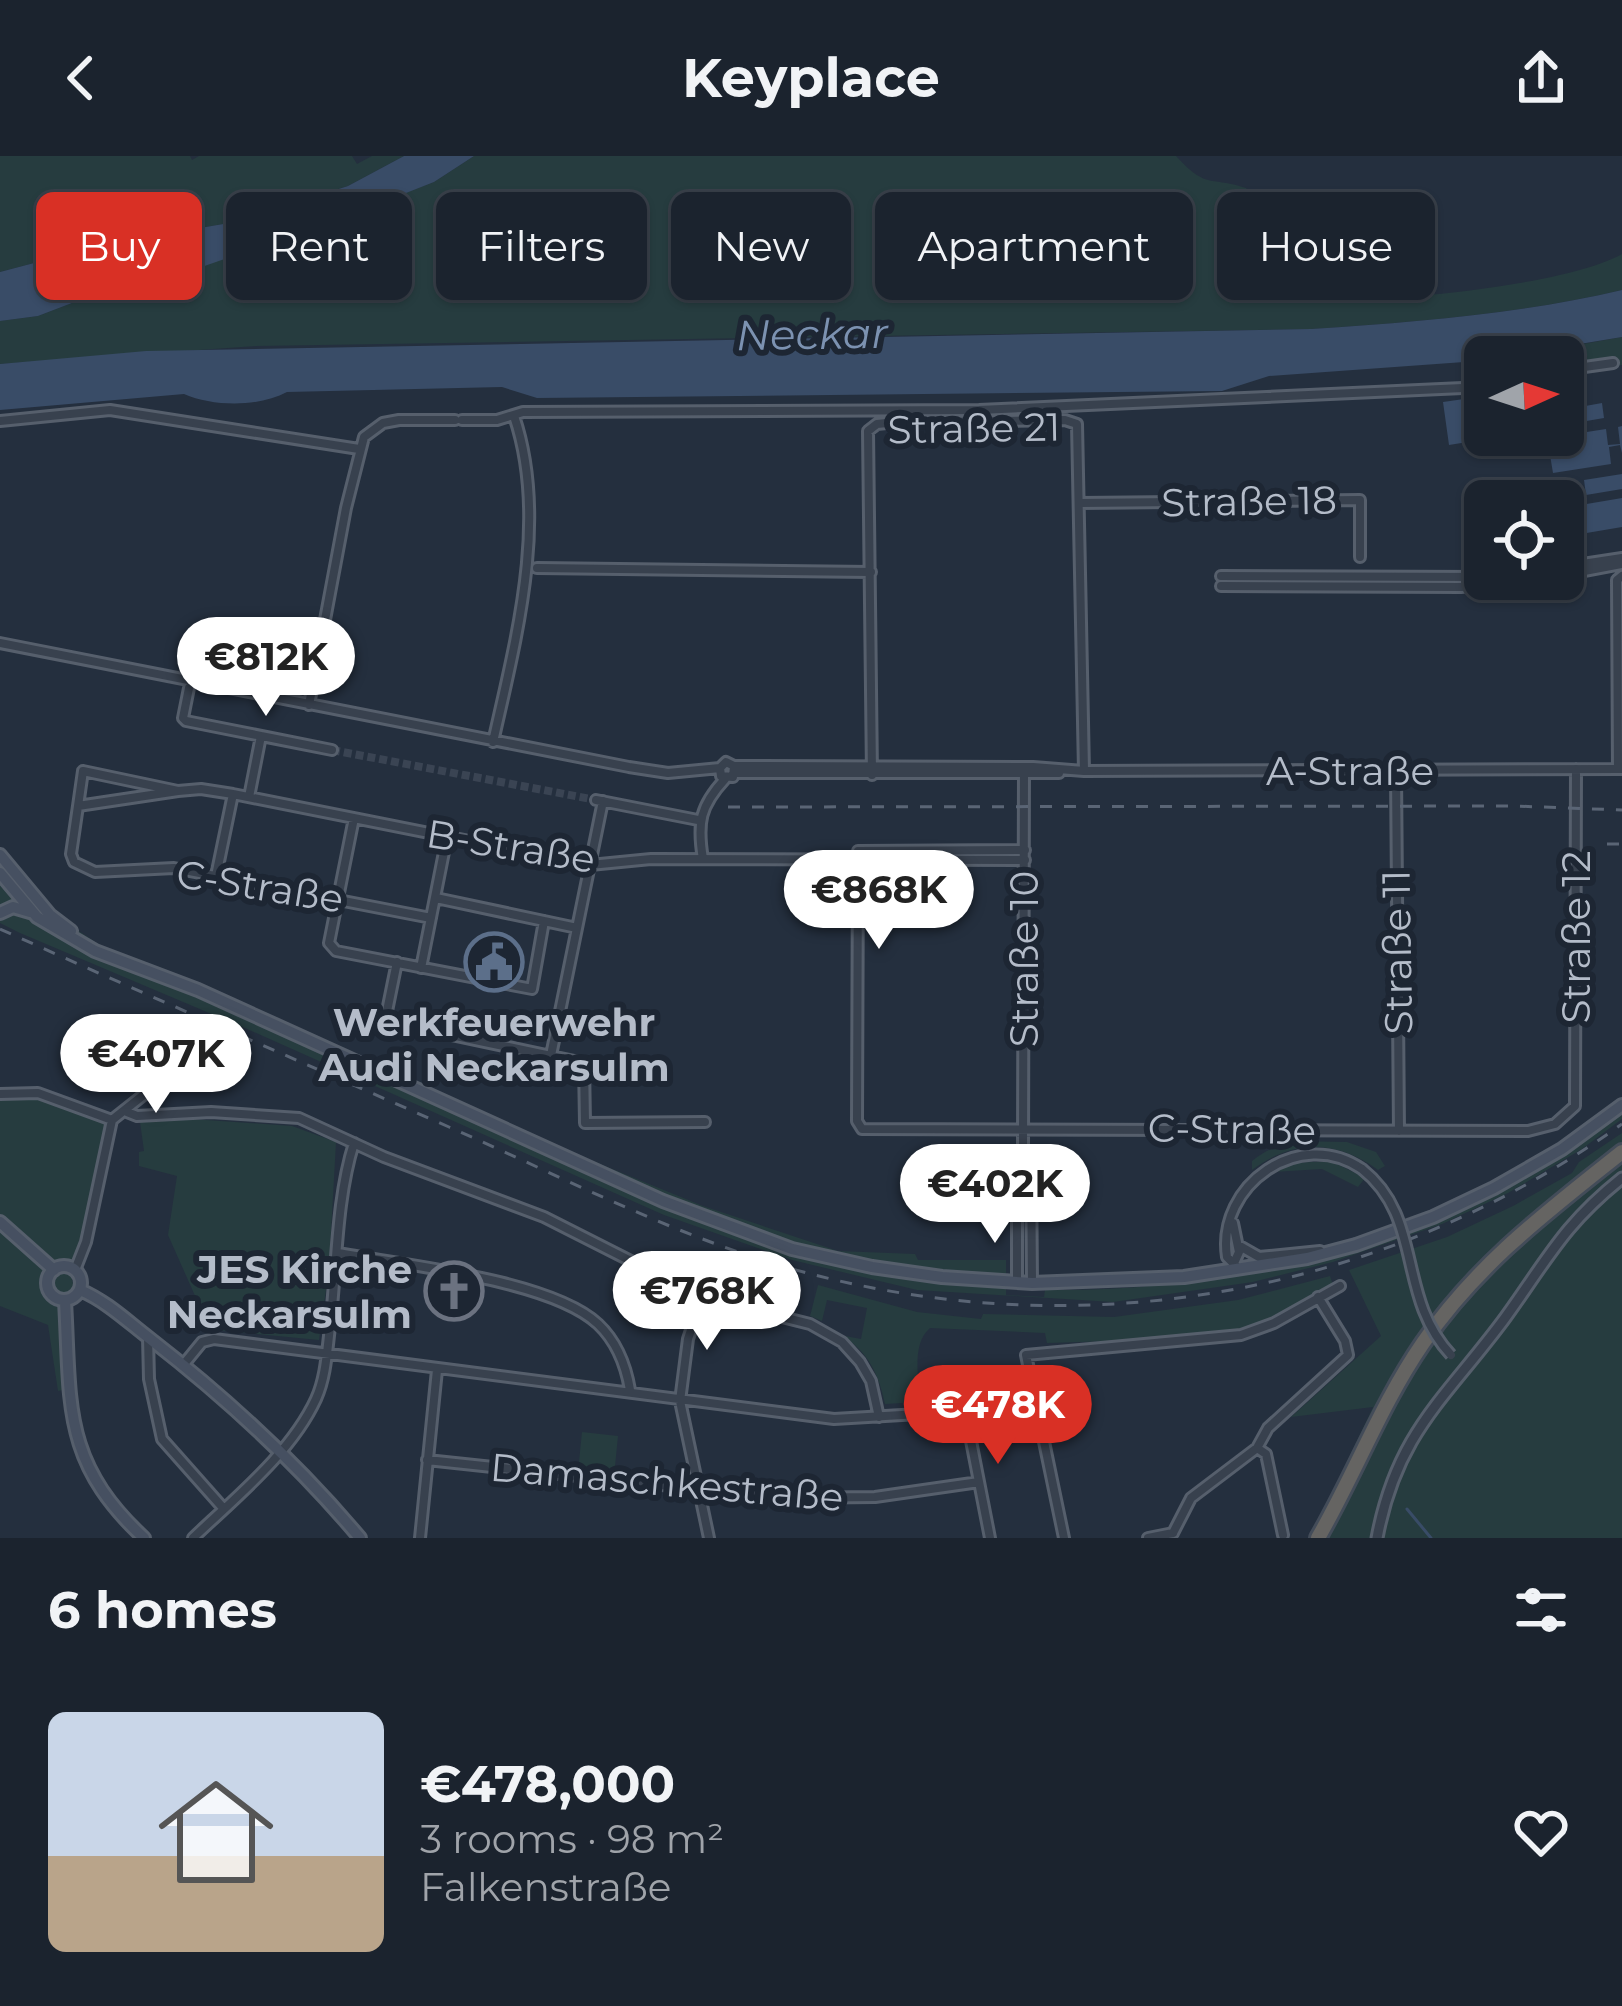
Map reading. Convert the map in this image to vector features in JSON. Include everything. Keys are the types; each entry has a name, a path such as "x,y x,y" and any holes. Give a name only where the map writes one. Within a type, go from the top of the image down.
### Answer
{"highway":[{"path":"1318,1538 1399,1379 1450,1305 1517,1234 1622,1152"}],"main road":[{"path":"0,855 50,915 113,956"},
{"path":"0,874 38,917"},
{"path":"0,913 18,907 79,944 219,999 564,1158 756,1238 872,1267 1032,1282 1201,1276 1334,1251 1433,1217 1494,1188 1562,1149 1622,1106"},
{"path":"0,1222 54,1270"},
{"path":"67,1266 81,1282 80,1291 65,1301 48,1289 48,1278 67,1266"},
{"path":"80,1291 116,1311 184,1364 320,1490 360,1538"},
{"path":"65,1301 66,1383 81,1452 110,1502 144,1538"}],"street":[{"path":"1584,367 1613,363"},
{"path":"309,705 358,449 364,437 382,423 524,412 979,410 1464,388"},
{"path":"0,421 110,410 358,449"},
{"path":"494,742 529,555 524,461 514,416"},
{"name":"Straße 21","path":"872,771 868,431 877,424 1065,420 1077,424 1081,771"},
{"name":"Straße 18","path":"1080,503 1360,500 1360,557"},
{"path":"1584,567 1622,561"},
{"path":"537,568 871,572"},
{"path":"1464,578 1221,581 1464,587"},
{"path":"1620,578 1620,769"},
{"name":"A-Straße","path":"0,643 494,742 696,775 722,774 726,763 734,770 872,771 1620,769"},
{"path":"189,688 186,721 332,750"},
{"path":"249,797 261,736"},
{"name":"Straße 12","path":"1575,1106 1576,769"},
{"name":"B-Straße","path":"178,791 83,771 78,806 201,789 590,865 1025,855"},
{"name":"Straße 10","path":"1023,1150 1024,771"},
{"name":"Straße 11","path":"1396,772 1399,1132"},
{"path":"703,859 698,820 722,774"},
{"path":"216,876 233,794"},
{"path":"547,1075 600,800 698,820"},
{"name":"C-Straße","path":"78,806 71,854 74,862 95,872 174,868 431,918"},
{"path":"354,818 328,944 336,951 532,989 544,921"},
{"path":"421,968 448,837"},
{"name":"C-Straße","path":"855,856 856,1121 862,1129 1544,1129 1569,1115 1575,1106"},
{"path":"436,898 578,928"},
{"path":"397,962 385,1021 584,1063 585,1123 705,1122"},
{"path":"75,1270 86,1242 112,1120 209,1043"},
{"path":"0,1094 58,1098 112,1120"},
{"path":"127,1112 137,1116 212,1112 290,1116 544,1217 702,1297 810,1324 832,1335 866,1371 879,1417"},
{"path":"193,1538 277,1452 317,1397 354,1143"},
{"path":"1017,1282 1017,1162 1023,1150 1031,1162 1032,1282"},
{"path":"1201,1276 1223,1261 1233,1215 1259,1174 1291,1157 1335,1156 1362,1168 1396,1210 1418,1304 1429,1328 1464,1366"},
{"path":"1377,1538 1389,1490 1425,1416 1505,1318 1572,1221 1622,1178"},
{"path":"1233,1215 1236,1270"},
{"path":"1238,1245 1259,1257 1334,1251"},
{"path":"1226,1252 1236,1270"},
{"path":"338,1253 562,1301 605,1332 624,1364 630,1391"},
{"path":"1064,1538 1026,1355 1226,1338 1262,1328 1340,1286"},
{"path":"702,1297 688,1340 680,1401 709,1538"},
{"path":"1148,1538 1174,1535 1192,1498 1257,1448 1268,1428 1348,1355 1318,1297"},
{"path":"148,1337 147,1365 162,1439 224,1509"},
{"path":"184,1364 207,1339 803,1417 879,1417 1032,1390"},
{"path":"420,1538 437,1370"},
{"path":"964,1405 990,1538"},
{"path":"1257,1448 1266,1454 1283,1535"},
{"name":"Damaschkestraße","path":"427,1460 699,1490 855,1499 979,1482"}],"green space":[{"path":"0,156 190,156 192,160 199,156 352,156 357,164 372,156 404,156 329,192 226,192 226,224 202,228 202,192 36,192 36,262 0,272"},
{"path":"474,156 1176,156 1202,178 1249,192 1217,192 1217,300 1435,300 1435,295 1561,275 1622,254 1622,290 1506,311 1311,329 257,346 0,364 0,321 38,316 80,300 202,300 202,265 226,258 226,300 412,300 412,192 408,192 434,182"},
{"path":"1622,337 1622,365 1584,371 1584,344"},
{"path":"0,853 33,896 108,950 377,1073 703,1206 838,1251 915,1254 918,1260 1006,1260 1006,1295 1044,1297 1045,1290 1185,1282 1323,1255 1497,1193 1547,1163 1622,1102 1622,1119 1508,1193 1442,1224 1333,1262 1253,1282 1113,1302 917,1290 792,1260 664,1215 20,933 0,923"},
{"path":"34,1096 108,1122 71,1276 74,1287 66,1295 63,1390 58,1391 48,1325 0,1306 0,1097"},
{"path":"178,1118 292,1126 336,1142 329,1268 319,1340 217,1330 208,1325 168,1235 177,1176 139,1166 139,1152 144,1151 140,1122"},
{"path":"1622,1133 1622,1538 1311,1538 1373,1407 1291,1417 1381,1336 1349,1270 1447,1237 1513,1206 1572,1173 1579,1162"},
{"path":"1347,1142 1376,1152 1385,1166 1378,1170 1347,1153 1315,1147 1283,1153 1252,1170 1252,1161 1285,1144"},
{"path":"1331,1161 1365,1178 1358,1187 1322,1169 1273,1172 1290,1163"},
{"path":"1330,1276 1333,1285 1267,1322 1243,1329 1147,1340 1047,1343 1045,1333 930,1328 918,1352 920,1402 885,1404 871,1364 840,1335 861,1339 867,1308 827,1300 822,1321 810,1316 818,1285 917,1312 981,1319 983,1314 1114,1317 1238,1300"},
{"path":"582,1432 618,1436 614,1476 578,1472"}],"water":[{"path":"404,156 474,156 409,192 329,192"},
{"path":"226,224 226,258 202,267 202,228"},
{"path":"36,262 36,300 80,300 38,316 0,321 0,272"},
{"path":"1622,290 1622,337 1584,343 1584,336 1464,336 1464,362 1269,376 1222,391 537,398 502,387 287,392 236,404 184,394 0,410 0,364 146,351 1311,329 1429,320"},
{"path":"1464,399 1464,443 1449,445 1443,402"},
{"path":"1602,403 1604,418 1584,421 1584,406"},
{"path":"1622,426 1622,453 1620,445 1609,447 1611,464 1553,473 1550,456 1584,456 1584,432 1606,429 1608,445 1620,444 1618,427"},
{"path":"1622,474 1622,489 1586,495 1584,480"},
{"path":"1622,498 1622,527 1584,533 1584,504"}],"waterway":[{"path":"1407,1509 1431,1538"}],"tunnel":[{"path":"332,750 596,800"}],"railway":[{"path":"728,807 1514,806 1622,810"},
{"path":"1607,844 1622,844"},
{"path":"0,929 692,1235 775,1264 885,1290 996,1304 1106,1304 1215,1293 1323,1269 1427,1232 1527,1184 1622,1124"}],"place":[{"name":"Werkfeuerwehr Audi Neckarsulm","path":"494,962"},
{"name":"JES Kirche Neckarsulm","path":"454,1291"}],"water label":[{"name":"Neckar","path":"812,334"}]}
